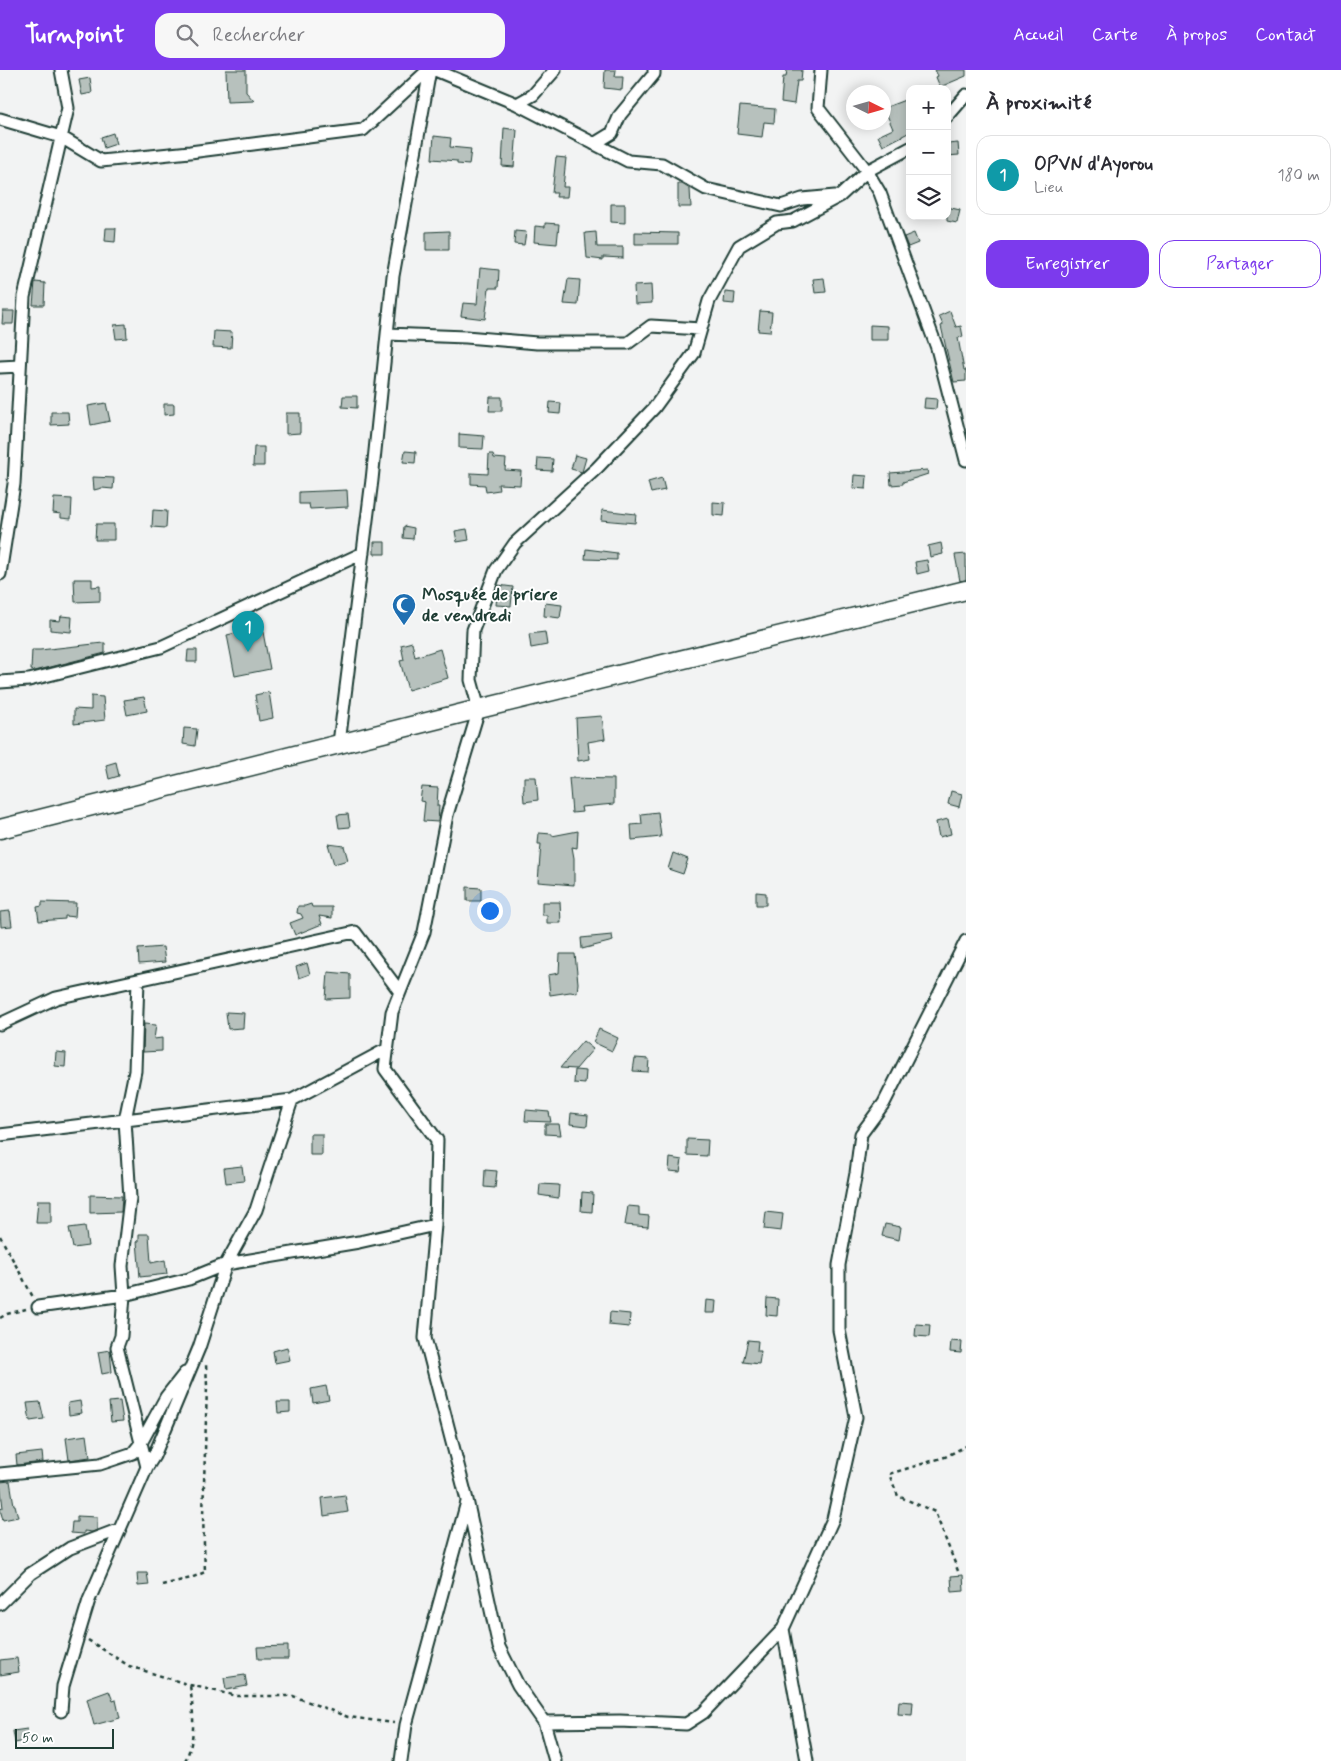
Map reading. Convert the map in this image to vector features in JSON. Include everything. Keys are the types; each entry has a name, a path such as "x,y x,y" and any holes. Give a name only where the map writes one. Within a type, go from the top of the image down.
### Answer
{"main road":[{"path":"0,829 966,590"}],"street":[{"path":"0,574 14,484 24,297 68,108 61,70"},
{"path":"0,119 61,137 102,161 190,152 363,130 429,70"},
{"path":"338,744 363,553 393,276 429,70"},
{"path":"435,70 518,104 628,161 662,164 706,189 781,206 802,199 840,196"},
{"path":"518,104 533,95 555,70"},
{"path":"594,144 612,133 620,115 654,74 654,70"},
{"path":"821,70 818,108 867,172 880,193 937,348 965,455"},
{"path":"951,112 966,95"},
{"path":"555,1761 544,1722 518,1685 499,1648 467,1500 425,1338 436,1225 436,1140 385,1069 392,1012 424,932 447,815 479,709 471,680 473,630 496,570 515,543 598,468 654,408 694,353 710,301 739,246 777,223 793,221 840,196 867,172 906,150"},
{"path":"387,334 466,337 537,343 628,343 650,326 701,330"},
{"path":"0,367 20,366"},
{"path":"0,682 29,680 161,647 363,553"},
{"path":"0,1024 56,998 355,932 400,992"},
{"path":"544,1722 620,1721 686,1724 703,1713 783,1629 833,1519 856,1418 839,1330 839,1265 856,1173 861,1134 884,1103 966,941"},
{"path":"138,980 135,1071 125,1120 130,1198 122,1266 124,1294 121,1336 117,1347 147,1467"},
{"path":"0,1134 292,1100 387,1049"},
{"path":"62,1711 62,1686 89,1600 147,1467 199,1361 226,1264 256,1210 292,1100"},
{"path":"38,1307 124,1294 189,1279 226,1264 359,1242 436,1225"},
{"path":"0,1474 100,1464 133,1453 141,1443 166,1397 199,1361"},
{"path":"401,1761 406,1725 467,1500"},
{"path":"0,1604 30,1574 70,1548 120,1529"},
{"path":"783,1629 807,1761"}],"path":[{"path":"0,1236 38,1307 6,1314 0,1318"},
{"path":"162,1585 191,1578 205,1572 203,1516 207,1386 199,1361"},
{"path":"958,1571 936,1512 898,1496 889,1474 945,1457 966,1446"},
{"path":"78,1634 129,1666 190,1685 237,1696 293,1696 348,1717 406,1725"},
{"path":"185,1761 192,1748 194,1721 190,1685"}],"building":[{"path":"226,70 246,70 246,92 254,101 227,102"},
{"path":"605,70 616,70 615,77 623,77 622,90 604,88"},
{"path":"787,70 802,70 801,81 797,81 794,104 781,102 783,77 786,77"},
{"path":"935,70 966,70 966,76 945,85 939,85 936,77 938,76"},
{"path":"90,78 92,93 82,95 79,80"},
{"path":"906,100 906,134 883,146 878,136 893,129 891,124 891,105"},
{"path":"740,106 775,109 774,123 764,122 762,137 737,134"},
{"path":"504,128 517,130 514,167 502,166"},
{"path":"113,133 116,144 104,148 101,137"},
{"path":"434,136 451,138 450,147 471,149 469,165 457,164 457,161 432,159"},
{"path":"958,143 959,155 951,156 951,144"},
{"path":"556,157 566,158 563,187 568,187 567,197 556,197 557,193 552,193"},
{"path":"678,184 682,184 690,189 691,207 678,207"},
{"path":"611,204 625,204 625,223 611,222"},
{"path":"951,208 960,210 957,223 947,221 951,220"},
{"path":"545,223 559,224 557,244 534,242 535,226 545,227"},
{"path":"106,228 116,228 115,242 105,241"},
{"path":"449,231 449,250 426,250 426,232"},
{"path":"515,231 526,232 524,245 514,244"},
{"path":"596,232 597,247 623,247 623,258 603,257 603,260 587,258 585,233"},
{"path":"635,232 678,233 678,244 635,244"},
{"path":"914,233 918,243 908,247 904,237"},
{"path":"480,268 499,270 498,288 489,288 485,319 461,316 463,303 477,304"},
{"path":"824,278 826,292 815,293 813,279"},
{"path":"568,279 580,280 578,305 564,304"},
{"path":"35,282 45,283 44,305 33,305"},
{"path":"651,285 652,303 635,304 634,286"},
{"path":"725,292 735,293 734,304 724,303"},
{"path":"3,311 14,311 13,324 2,324"},
{"path":"760,311 772,312 770,332 758,331"},
{"path":"950,311 956,327 961,326 963,337 958,338 964,370 966,370 966,381 954,382 941,326 943,325 939,316"},
{"path":"126,324 127,338 116,339 114,325"},
{"path":"870,325 888,326 888,340 870,340"},
{"path":"214,331 232,332 231,348 213,347"},
{"path":"343,396 357,396 357,408 342,407"},
{"path":"490,397 502,397 502,411 489,411"},
{"path":"925,398 937,399 936,409 924,408"},
{"path":"550,402 561,403 560,414 549,413"},
{"path":"106,403 110,421 91,425 88,406"},
{"path":"164,404 174,404 174,414 164,415"},
{"path":"51,412 68,412 69,424 51,425"},
{"path":"286,413 300,413 300,433 286,434"},
{"path":"459,434 484,436 483,449 459,448"},
{"path":"254,447 264,447 264,466 253,466"},
{"path":"405,451 416,452 415,463 403,462"},
{"path":"489,454 493,454 494,458 506,459 505,470 521,471 520,485 498,484 499,490 486,492 485,485 471,484 471,473 488,474"},
{"path":"575,455 586,458 582,472 571,469"},
{"path":"538,458 553,459 552,471 537,470"},
{"path":"927,470 928,474 903,482 903,484 891,485 890,473"},
{"path":"854,475 867,476 866,489 853,488"},
{"path":"93,477 114,478 113,489 102,488 94,490"},
{"path":"662,478 665,490 651,493 648,482"},
{"path":"347,490 348,507 310,509 309,504 299,504 299,492"},
{"path":"54,498 72,499 71,519 61,518 61,514 53,513"},
{"path":"713,502 725,503 724,516 713,515"},
{"path":"153,510 167,511 166,528 152,527"},
{"path":"602,510 636,514 635,523 601,520"},
{"path":"96,524 114,524 114,540 95,540"},
{"path":"404,526 414,528 413,539 403,538"},
{"path":"467,529 469,540 457,542 455,531"},
{"path":"374,542 385,542 385,554 374,554"},
{"path":"941,543 943,554 930,557 928,546"},
{"path":"586,549 617,553 617,560 585,559"},
{"path":"966,554 966,580 960,581 955,555"},
{"path":"927,560 929,571 917,574 915,562"},
{"path":"74,579 92,579 92,587 100,586 100,601 75,602"},
{"path":"498,585 513,587 511,606 496,605"},
{"path":"545,603 562,605 560,618 544,616"},
{"path":"61,616 72,617 71,632 50,630 50,620 60,621"},
{"path":"262,627 270,669 235,676 227,635"},
{"path":"545,632 547,645 531,648 529,634"},
{"path":"412,642 415,657 440,649 448,678 408,690 400,661 404,660 401,645"},
{"path":"105,643 105,653 35,671 31,670 32,650"},
{"path":"188,650 197,650 197,662 187,662"},
{"path":"269,692 273,718 259,721 255,695"},
{"path":"91,696 103,697 105,720 74,724 74,709 91,710"},
{"path":"144,697 147,711 127,715 124,700"},
{"path":"602,716 605,739 588,742 590,759 578,761 576,718"},
{"path":"184,728 197,729 195,746 183,744"},
{"path":"116,762 119,776 109,779 106,765"},
{"path":"524,777 536,777 538,800 524,802"},
{"path":"569,778 614,779 614,804 581,807 582,812 572,813"},
{"path":"422,787 438,788 438,822 423,821 425,802 420,801"},
{"path":"951,791 962,794 959,807 948,804"},
{"path":"658,812 661,837 632,840 631,825 642,824 641,814"},
{"path":"348,814 350,827 339,828 337,815"},
{"path":"948,819 951,834 939,837 936,822"},
{"path":"578,831 577,848 572,847 574,885 538,882 541,844 538,844 539,833 552,834 552,836"},
{"path":"328,844 344,846 348,860 334,864"},
{"path":"673,853 688,859 683,874 668,869"},
{"path":"467,887 481,888 481,901 467,901"},
{"path":"756,892 766,893 766,905 756,905"},
{"path":"42,902 76,903 75,917 65,916 65,919 39,921 37,907 42,906"},
{"path":"542,902 560,902 561,923 547,923 547,915 542,915"},
{"path":"311,904 312,907 332,907 332,918 319,916 322,924 295,935 290,923 303,918 301,914 297,913 298,906"},
{"path":"10,911 12,926 1,927 0,912"},
{"path":"612,935 613,941 582,949 581,938"},
{"path":"163,947 165,962 139,964 138,949"},
{"path":"560,954 575,954 578,983 577,993 570,992 550,995 548,975 559,973"},
{"path":"307,963 310,974 299,978 296,967"},
{"path":"328,972 350,974 350,998 326,999"},
{"path":"226,1012 244,1013 243,1028 228,1029"},
{"path":"144,1024 156,1025 154,1039 162,1038 162,1051 143,1052"},
{"path":"599,1029 618,1038 612,1051 593,1042"},
{"path":"583,1041 593,1049 576,1069 560,1068"},
{"path":"56,1052 66,1053 65,1067 55,1066"},
{"path":"635,1058 649,1059 648,1072 633,1071"},
{"path":"575,1070 586,1071 585,1084 574,1083"},
{"path":"526,1110 549,1112 551,1122 525,1121"},
{"path":"571,1113 588,1115 587,1126 570,1124"},
{"path":"545,1124 559,1124 561,1135 545,1134"},
{"path":"310,1134 322,1134 322,1155 310,1155"},
{"path":"687,1139 708,1140 707,1156 687,1155"},
{"path":"670,1158 682,1160 680,1172 669,1171"},
{"path":"242,1166 244,1181 226,1183 224,1168"},
{"path":"485,1170 497,1171 495,1188 484,1187"},
{"path":"540,1184 559,1185 558,1198 539,1195"},
{"path":"582,1192 593,1193 592,1212 581,1211"},
{"path":"90,1195 122,1196 121,1212 90,1213"},
{"path":"38,1200 51,1200 51,1223 36,1223"},
{"path":"628,1206 639,1207 639,1215 649,1216 648,1227 625,1225"},
{"path":"766,1212 783,1214 781,1231 764,1229"},
{"path":"885,1224 901,1227 899,1240 882,1236"},
{"path":"85,1226 88,1246 73,1248 69,1228"},
{"path":"139,1234 149,1234 151,1263 165,1260 167,1274 140,1277 137,1241 139,1241"},
{"path":"767,1298 778,1299 777,1316 766,1315"},
{"path":"706,1300 716,1301 715,1313 705,1313"},
{"path":"610,1312 630,1314 629,1327 609,1325"},
{"path":"916,1324 930,1325 929,1337 915,1336"},
{"path":"748,1340 758,1341 757,1351 761,1351 759,1364 743,1362"},
{"path":"951,1341 962,1342 961,1353 950,1352"},
{"path":"287,1347 290,1360 275,1363 273,1351"},
{"path":"110,1350 112,1372 102,1374 98,1352"},
{"path":"326,1386 329,1400 313,1403 311,1389"},
{"path":"80,1401 82,1413 69,1415 68,1403"},
{"path":"120,1401 123,1421 111,1422 109,1402"},
{"path":"40,1402 44,1419 30,1421 27,1403"},
{"path":"277,1402 290,1402 290,1412 278,1413"},
{"path":"87,1435 90,1457 69,1460 66,1438"},
{"path":"42,1452 43,1462 17,1465 16,1455"},
{"path":"10,1481 18,1517 3,1520 0,1509 3,1508 0,1482"},
{"path":"345,1495 348,1512 324,1516 322,1498"},
{"path":"77,1516 97,1517 97,1530 92,1532 84,1531 84,1534 71,1533 72,1522 77,1522"},
{"path":"137,1573 147,1573 149,1585 138,1586"},
{"path":"963,1575 964,1591 952,1592 951,1576"},
{"path":"288,1646 288,1659 258,1659 257,1647"},
{"path":"17,1658 19,1672 0,1675 0,1660"},
{"path":"245,1675 247,1686 226,1690 224,1678"},
{"path":"109,1691 113,1701 116,1700 120,1718 94,1725 87,1699"},
{"path":"899,1701 913,1702 912,1715 898,1714"},
{"path":"27,1729 29,1740 15,1743 13,1731"}],"place":[{"name":"Mosquée de priere de vendredi","path":"404,626"},
{"name":"OPVN d'Ayorou","path":"248,652"}]}
